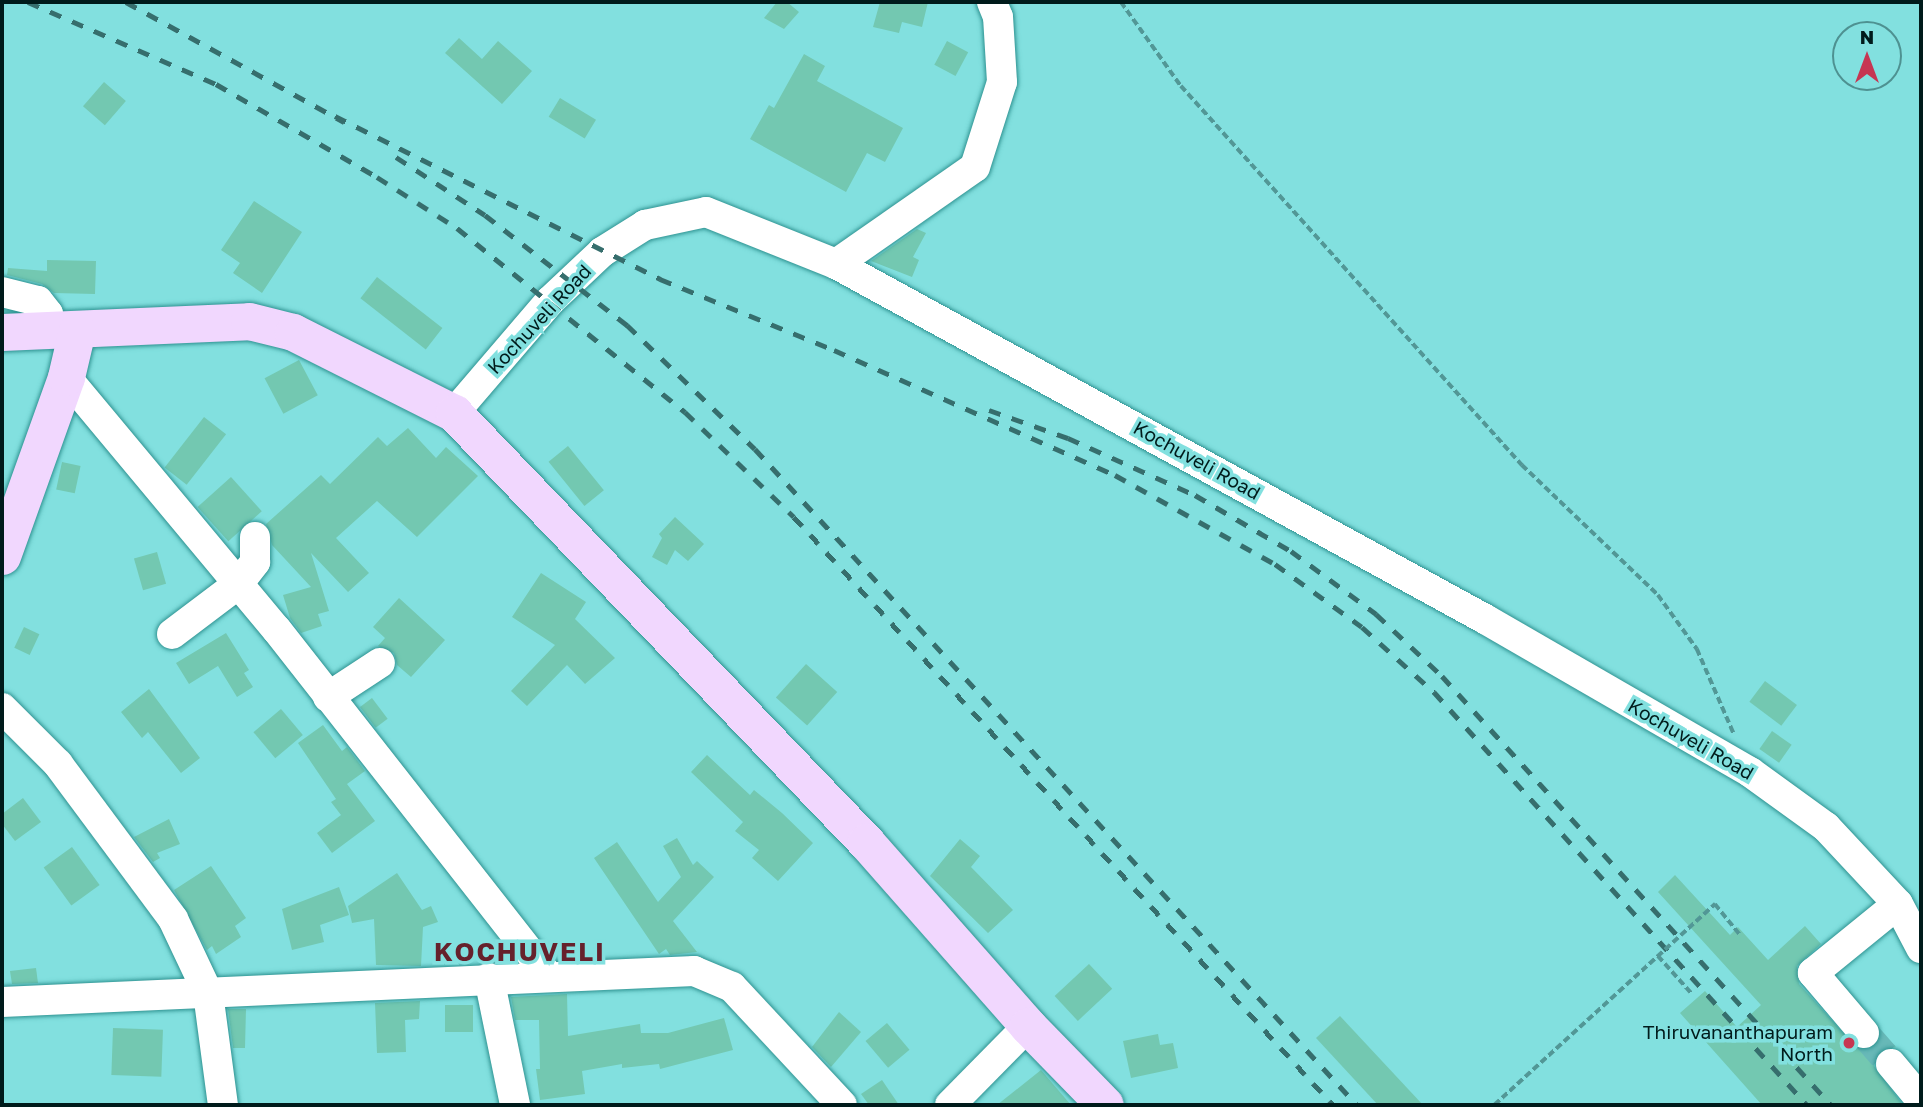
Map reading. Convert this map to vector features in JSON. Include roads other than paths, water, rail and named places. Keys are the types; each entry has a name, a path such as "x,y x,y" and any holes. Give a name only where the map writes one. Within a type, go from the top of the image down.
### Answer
{"main road":[{"path":"2,332 249,321 293,332 454,413 866,842 1028,1026 1105,1105"},
{"path":"2,556 66,377 64,331"}],"street":[{"path":"836,264 975,167 1002,82 998,17 992,2"},
{"name":"Kochuveli Road","path":"454,413 550,301 602,252 645,225 706,212 836,264 1485,619 1750,772 1826,827 1898,904 1921,948"},
{"path":"2,292 38,302 64,331"},
{"path":"66,377 238,583 548,975"},
{"path":"172,634 238,583 255,562 255,537"},
{"path":"328,697 380,663"},
{"path":"2,708 58,764 173,919 208,993 223,1105"},
{"path":"1864,1033 1813,973 1898,904"},
{"path":"2,1002 671,970 717,977 749,1003 842,1105"},
{"path":"489,978 515,1105"},
{"path":"950,1105 1028,1026"},
{"path":"1891,1064 1921,1100"}],"tunnel":[{"path":"1864,1033 1891,1064"}],"railway":[{"path":"28,2 216,84 377,177 457,228 685,412 794,517 1333,1105"},
{"path":"126,2 344,122"},
{"path":"335,116 660,279 834,350 1115,475 1275,564 1362,627 1434,692 1807,1105"},
{"path":"396,157 485,215 627,325 755,449 1357,1105"},
{"path":"989,410 1068,438 1195,495 1291,551 1376,614 1442,676 1831,1105"}],"place":[{"name":"Thiruvananthapuram North","path":"1849,1043"}],"district":[{"name":"KOCHUVELI","path":"520,952"}]}
